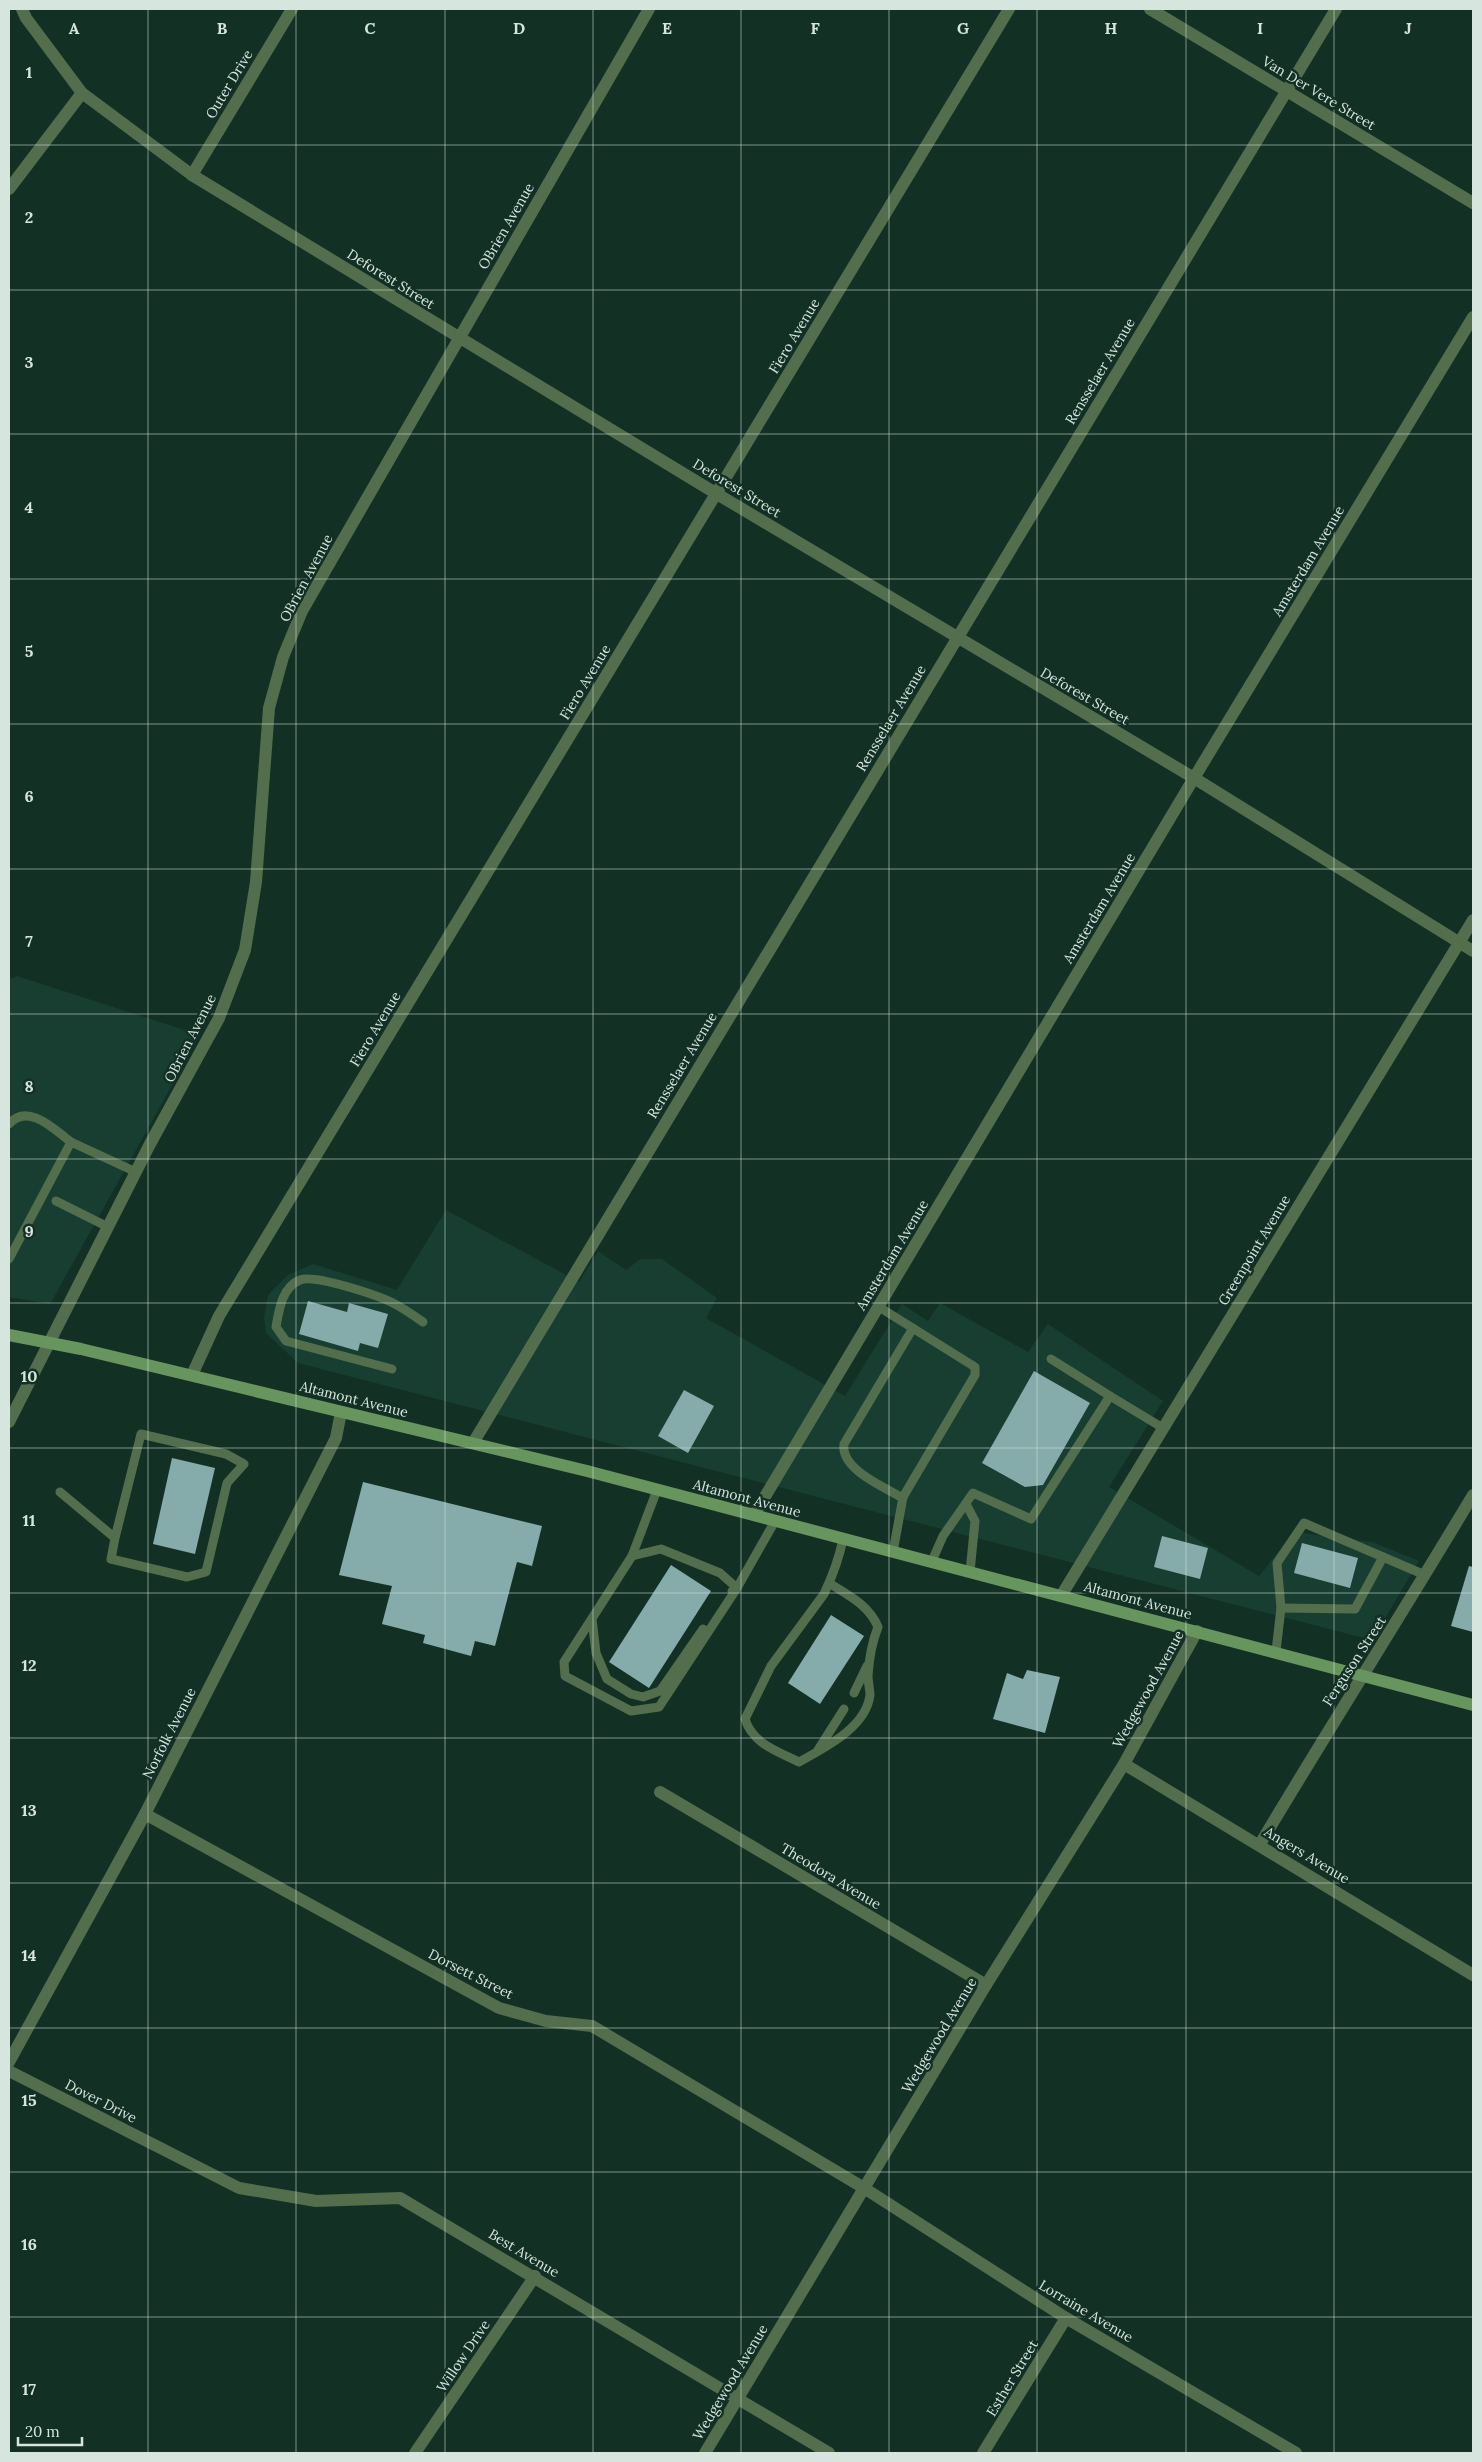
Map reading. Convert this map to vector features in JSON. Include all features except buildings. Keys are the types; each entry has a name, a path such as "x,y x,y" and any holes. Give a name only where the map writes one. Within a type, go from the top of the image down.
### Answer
{"main road":[{"name":"Altamont Avenue","path":"9,1335 50,1342 192,1375 473,1443 932,1561 1473,1705"}],"street":[{"name":"Deforest Street","path":"22,9 26,18 82,93 192,175 717,494 1194,778 1473,951"},
{"name":"Outer Drive","path":"192,175 292,9"},
{"name":"OBrien Avenue","path":"9,1422 136,1172 219,1018 245,950 256,882 269,708 283,658 302,611 648,9"},
{"name":"Fiero Avenue","path":"192,1375 219,1316 1010,9"},
{"name":"Van Der Vere Street","path":"1150,9 1473,203"},
{"name":"Rensselaer Avenue","path":"473,1443 1336,9"},
{"path":"9,189 82,93"},
{"name":"Amsterdam Avenue","path":"754,1515 1194,778 1473,317"},
{"name":"Greenpoint Avenue","path":"1061,1596 1473,920"},
{"name":"Norfolk Avenue","path":"9,2062 145,1814 336,1438 341,1412"},
{"name":"Ferguson Street","path":"1260,1844 1473,1495"},
{"name":"Wedgewood Avenue","path":"705,2453 986,1985 1124,1764 1197,1631"},
{"name":"Angers Avenue","path":"1124,1764 1260,1844 1473,1975"},
{"name":"Theodora Avenue","path":"660,1792 986,1985"},
{"name":"Dorsett Street","path":"145,1814 499,2008 546,2021 592,2026 864,2188"},
{"name":"Dover Drive","path":"9,2071 180,2157"},
{"name":"Best Avenue","path":"180,2157 239,2188 316,2201 400,2198 535,2276 829,2453"},
{"name":"Lorraine Avenue","path":"864,2188 1066,2318 1296,2453"},
{"name":"Willow Drive","path":"415,2453 535,2276"},
{"name":"Esther Street","path":"983,2453 1066,2318"}],"lane":[{"path":"9,1124 26,1116 37,1117 71,1142 136,1172"},
{"path":"9,1259 71,1142"},
{"path":"56,1200 108,1227"},
{"path":"392,1369 286,1341 276,1326 280,1304 288,1290 298,1280 309,1278 371,1293 394,1303 423,1322"},
{"path":"879,1307 975,1367 975,1375 903,1498 893,1552"},
{"path":"903,1498 857,1470 844,1457 843,1450 844,1444 913,1328"},
{"path":"1051,1359 1163,1428"},
{"path":"932,1561 943,1536 973,1492 1031,1519 1110,1396"},
{"path":"141,1434 226,1454 244,1464 227,1484 206,1572 187,1577 110,1559 115,1538 141,1434"},
{"path":"657,1490 632,1556 564,1662 565,1676 631,1711 659,1707 737,1588 775,1521"},
{"path":"60,1492 115,1538"},
{"path":"966,1504 976,1521 970,1572"},
{"path":"1276,1652 1281,1608 1277,1563 1304,1523 1425,1575"},
{"path":"829,1583 856,1600 873,1616 878,1626 873,1640 870,1659 868,1706 856,1723 799,1762 766,1745 749,1732 745,1719 771,1666 824,1594 829,1583 838,1564 843,1538"},
{"path":"632,1556 662,1549 720,1573 737,1588"},
{"path":"1281,1608 1355,1610 1383,1557"},
{"path":"592,1619 596,1653 607,1679 631,1694 643,1697 660,1691 726,1596 737,1588"},
{"path":"854,1693 870,1659"},
{"path":"816,1752 844,1709"}],"shaded area":[{"path":"17,976 200,1035 50,1304 9,1297 9,980"},
{"path":"446,1210 579,1282 598,1251 626,1270 640,1259 662,1259 717,1298 706,1318 845,1396 902,1304 928,1321 940,1303 1028,1352 1048,1324 1163,1401 1109,1487 1259,1576 1294,1532 1372,1542 1419,1561 1372,1640 298,1363 266,1333 264,1317 268,1295 288,1275 313,1264 397,1290"}]}
